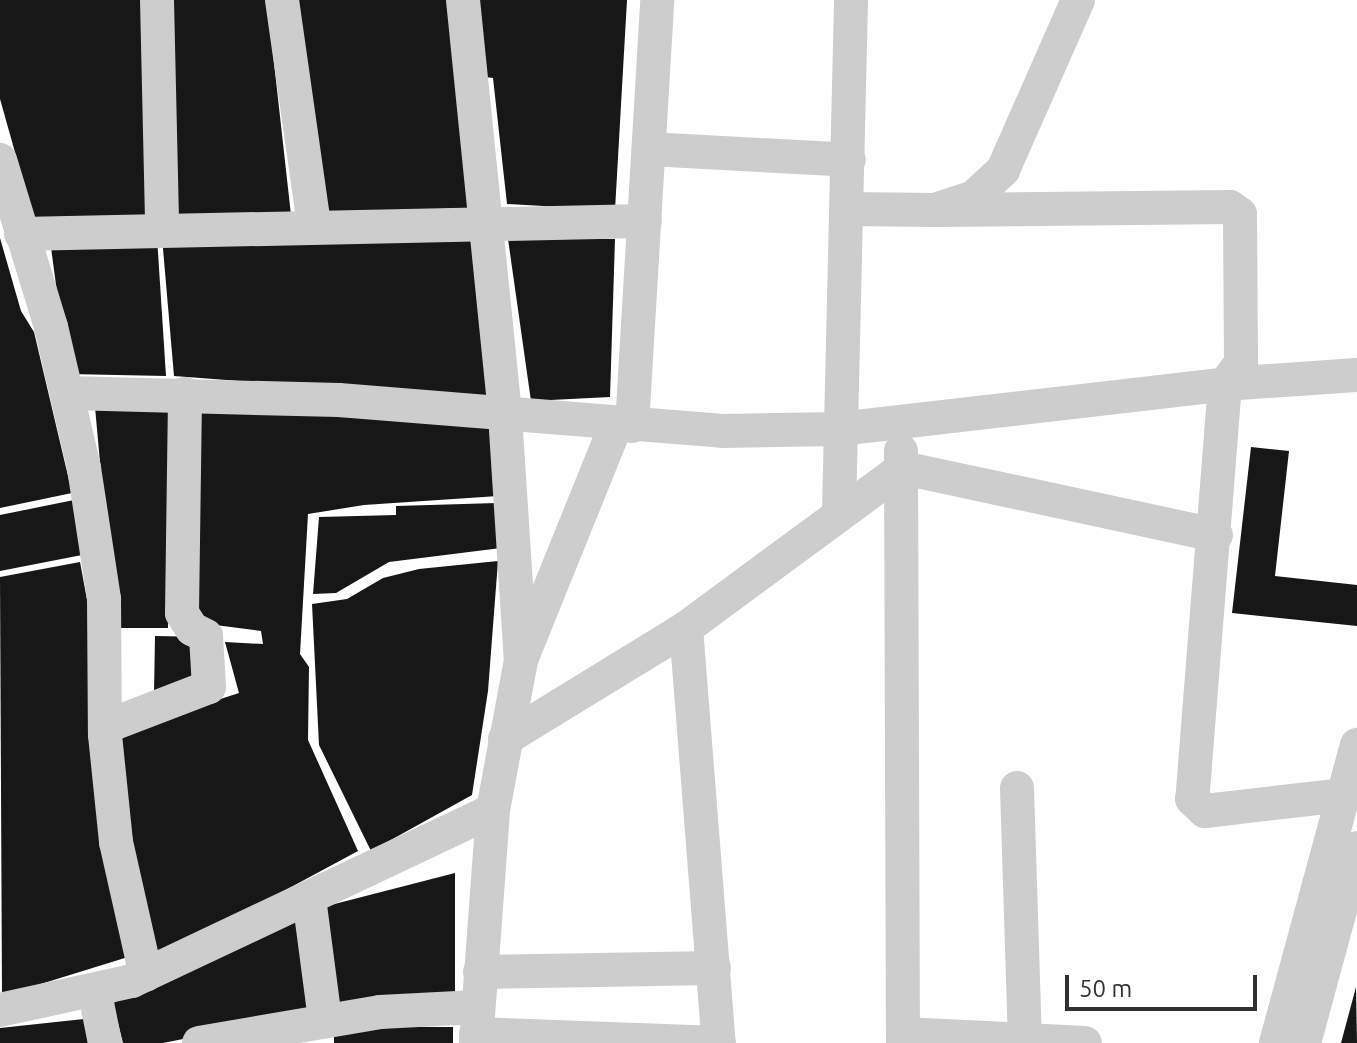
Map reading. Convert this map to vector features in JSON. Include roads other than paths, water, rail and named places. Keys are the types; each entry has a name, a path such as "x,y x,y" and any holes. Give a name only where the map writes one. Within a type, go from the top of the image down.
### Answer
{"street":[{"path":"157,0 162,228"},
{"path":"282,0 314,226"},
{"path":"463,0 489,227 521,660"},
{"path":"476,1028 493,810 521,660 624,425 645,221 657,0"},
{"path":"839,511 851,0"},
{"path":"935,210 974,197 1003,170 1078,0"},
{"path":"649,149 849,160"},
{"path":"1,170 68,393 104,599 105,727 116,842 146,975"},
{"path":"848,209 1234,208 1241,220 1241,363 1225,384 1194,804 1205,811 1343,795"},
{"path":"21,234 162,228 489,227 645,221"},
{"path":"68,393 339,400 624,425 839,429 1225,384 1357,375"},
{"path":"105,727 176,704 209,687 206,636 192,629 182,613 185,394"},
{"path":"898,424 903,468 903,1039 1085,1043"},
{"path":"505,739 686,628 839,511 903,468 1216,535"},
{"path":"199,1043 325,1020 417,1008 476,1028 719,1043 686,628"},
{"path":"1276,1043 1357,745"},
{"path":"1017,788 1025,1041"},
{"path":"0,1010 95,993 146,975 493,810"},
{"path":"1304,1043 1357,848"},
{"path":"309,898 325,1020"},
{"path":"480,972 714,968"},
{"path":"95,993 105,1043"}]}
